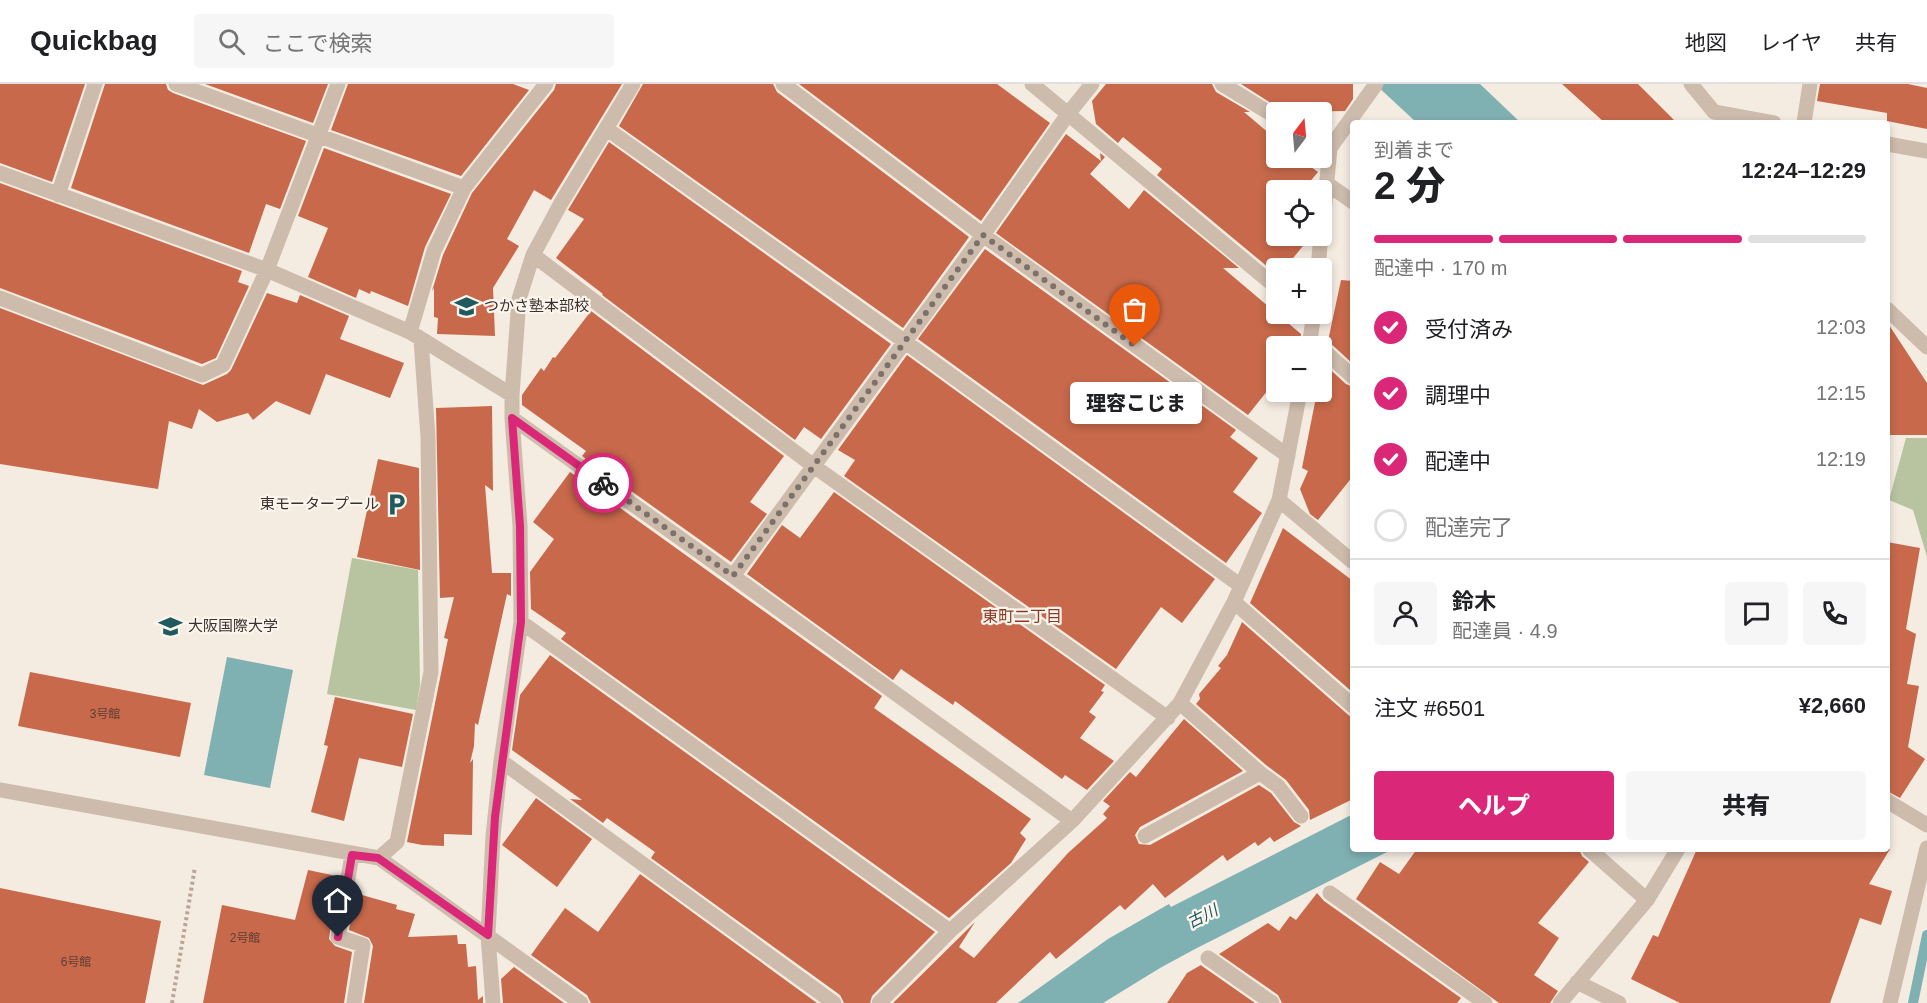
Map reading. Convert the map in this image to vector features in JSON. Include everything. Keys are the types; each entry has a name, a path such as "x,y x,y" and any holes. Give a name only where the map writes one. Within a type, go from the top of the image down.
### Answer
{"street":[{"path":"58,195 95,84"},
{"path":"176,84 214,91 318,135 464,188"},
{"path":"0,298 202,375 223,365 267,270 338,84"},
{"path":"378,858 398,842 431,672 428,436 416,336 434,251 464,188 546,84"},
{"path":"492,1003 488,935 493,836 521,622 520,526 512,418 519,299 533,255 561,203 633,84"},
{"path":"783,84 983,235 1288,456"},
{"path":"1032,84 1266,279"},
{"path":"733,576 815,467 1068,114 1092,84"},
{"path":"1222,84 1266,111"},
{"path":"1691,84 1719,118 1741,120"},
{"path":"1804,120 1810,84"},
{"path":"1332,138 1374,86"},
{"path":"607,129 1241,586"},
{"path":"1890,145 1927,151"},
{"path":"0,173 267,270 416,336 512,395"},
{"path":"1332,187 1350,200"},
{"path":"533,255 815,467 1168,718"},
{"path":"1890,312 1927,347"},
{"path":"1332,359 1350,374"},
{"path":"879,1003 950,931 1072,821 1180,703 1234,602 1279,500 1298,402"},
{"path":"512,418 1072,821"},
{"path":"1279,500 1350,559"},
{"path":"1234,602 1350,703"},
{"path":"521,622 950,931"},
{"path":"1180,703 1278,786 1301,816"},
{"path":"501,761 834,1003"},
{"path":"1145,836 1260,773"},
{"path":"0,790 378,858 581,1003"},
{"path":"1890,803 1927,825"},
{"path":"1890,1003 1927,848"},
{"path":"1592,852 1647,900"},
{"path":"1560,1003 1647,900 1676,852"},
{"path":"352,855 338,937 363,945 354,1003"},
{"path":"1330,893 1485,1003"},
{"path":"1208,958 1272,1003"},
{"path":"1577,982 1619,1003"}],"path":[{"path":"172,1003 195,867"}],"green space":[{"path":"1906,438 1927,438 1927,557 1913,510 1890,500"},
{"path":"352,558 418,570 420,685 416,710 327,694"}],"water":[{"path":"1375,84 1480,84 1518,120 1414,120"},
{"path":"227,657 293,670 270,788 204,775"},
{"name":"古川","path":"1350,816 1350,852 1387,852 1195,949 1103,1003 1018,1003 1108,939 1169,904 1171,907"}],"building":[{"path":"0,84 85,84 52,182 0,163"},
{"path":"105,84 166,84 168,90 173,93 306,141 280,209 266,204 249,253 71,188"},
{"path":"205,84 328,84 313,123"},
{"path":"348,84 513,84 529,90 461,176 331,130"},
{"path":"556,84 622,84 551,200 534,190 507,239 519,246 493,288 495,336 437,334 438,318 434,317 434,288 432,291 443,255 472,193 554,90"},
{"path":"643,84 773,84 777,92 969,237 903,328 619,126"},
{"path":"799,84 997,84 1050,123 981,221"},
{"path":"1106,84 1212,84 1216,92 1250,112 1244,112 1266,131 1266,168 1313,168 1318,172 1311,180 1266,180 1266,246 1303,246 1293,258 1266,258 1266,266 1157,175 1162,169 1123,137 1118,143 1096,124 1092,101"},
{"path":"1241,84 1353,84 1353,99 1345,111 1332,111 1332,102 1269,102"},
{"path":"1562,84 1638,84 1674,120 1602,120"},
{"path":"1820,84 1908,84 1927,88 1927,129 1890,122 1887,120 1887,113 1817,101"},
{"path":"1066,134 1101,161 1100,153 1105,157 1090,174 1129,209 1144,190 1239,268 1223,268 1266,304 1266,324 1289,324 1301,336 1266,336 1266,392 1248,415 996,233"},
{"path":"609,142 891,344 821,439 804,427 795,440 556,258 584,219 568,210"},
{"path":"324,148 451,194 425,247 408,306 371,291 370,294 359,289 356,298 308,277 328,228 298,216"},
{"path":"0,183 242,271 238,282 249,286 216,358 202,364 0,288"},
{"path":"985,249 1236,430 1230,437 1258,458 1233,492 1262,513 1226,563 918,339"},
{"path":"1341,280 1350,281 1350,361 1332,345 1332,336 1329,336"},
{"path":"267,293 297,303 300,295 349,316 340,339 404,363 390,398 326,374 310,415 276,401 253,420 248,413 217,422 199,409 192,429 169,421 158,489 0,464 0,308 203,385 231,370"},
{"path":"591,311 784,456 750,502 767,514 731,562 582,456 586,451 522,405 522,395 541,368 544,371"},
{"path":"1890,327 1927,383 1927,435 1890,435"},
{"path":"907,355 1215,579 1182,623 1161,607 1116,669 844,476 855,460 838,450"},
{"path":"1332,371 1350,386 1350,480 1318,520 1310,514 1300,489 1308,471 1302,468 1315,402 1332,402"},
{"path":"492,406 493,491 485,485 492,573 511,573 511,596 507,594 478,725 475,723 474,746 470,763 473,759 472,835 444,834 444,846 422,845 407,842 448,639 444,638 454,597 440,598 436,408"},
{"path":"378,459 419,468 420,570 357,557"},
{"path":"570,472 882,696 874,708 1031,819 1020,833 1026,839 1011,863 949,918 561,639 566,633 531,609 530,572 554,539 533,522"},
{"path":"834,492 1105,685 1101,691 1104,692 1089,712 1096,717 1080,738 1114,761 1087,790 1065,775 1062,779 955,701 953,705 901,669 893,680 747,574 782,525 800,538"},
{"path":"1283,528 1350,579 1350,690 1250,603"},
{"path":"1890,543 1920,548 1906,629 1916,634 1907,684 1919,686 1908,747 1925,759 1900,798 1890,793"},
{"path":"1242,622 1350,716 1350,800 1310,820 1309,810 1286,780 1196,704 1200,699 1199,694 1221,668 1218,666 1227,655"},
{"path":"550,655 935,932 872,996 870,1003 844,1003 840,995 651,858 655,852 607,818 603,823 570,799 582,800 512,750 520,695"},
{"path":"30,672 191,703 180,757 18,726"},
{"path":"335,697 413,714 402,767 359,758 344,821 311,812 328,746 324,745"},
{"path":"1184,719 1243,771 1140,827 1135,835 1139,844 1150,845 1259,785 1271,793 1294,822 1301,826 1274,842 1270,837 1258,846 1255,842 1227,861 1223,855 1165,898 1153,884 1125,910 1120,905 1056,959 1050,952 996,1003 893,1003 975,922 959,947 974,958 1068,853 1107,818 1103,814 1110,806 1103,801 1130,772 1136,777"},
{"path":"536,798 592,839 557,887 502,845"},
{"path":"1415,852 1580,852 1589,862 1538,923 1559,938 1534,975 1558,991 1550,1003 1499,1003 1356,899 1380,862 1399,874"},
{"path":"1696,852 1888,852 1869,884 1892,891 1881,925 1860,918 1830,1003 1680,1003 1631,979 1653,935 1658,937"},
{"path":"308,870 332,875 332,887 336,888 329,939 335,946 352,952 344,1003 203,1003 222,905 295,920"},
{"path":"640,874 817,1003 591,1003 587,995 531,955 565,908 598,932"},
{"path":"0,888 161,921 145,1003 0,1003"},
{"path":"355,893 397,905 396,909 415,914 408,937 457,935 458,944 466,944 468,967 476,966 478,1000 483,996 483,1003 364,1003 373,946 369,938 349,930"},
{"path":"1317,893 1324,901 1461,998 1457,1003 1282,1003 1278,995 1219,954 1268,923 1279,931 1290,916 1296,920"},
{"path":"1201,965 1255,1003 1167,1003 1187,973"},
{"path":"514,967 564,1003 503,1003 501,979"}],"waterway":[{"path":"1913,1003 1927,935"}],"way so far":[{"path":"603,483 733,576 983,235 1135,346"}],"place":[{"name":"つかさ塾本部校","path":"466,306"},
{"name":"理容こじま","path":"1135,346"},
{"name":"東モータープール","path":"397,504"},
{"name":"大阪国際大学","path":"170,626"}],"district":[{"name":"東町二丁目","path":"1022,616"}],"route":[{"path":"338,937 352,855 378,858 488,935 495,817 521,622 520,526 512,418 603,483"}]}
